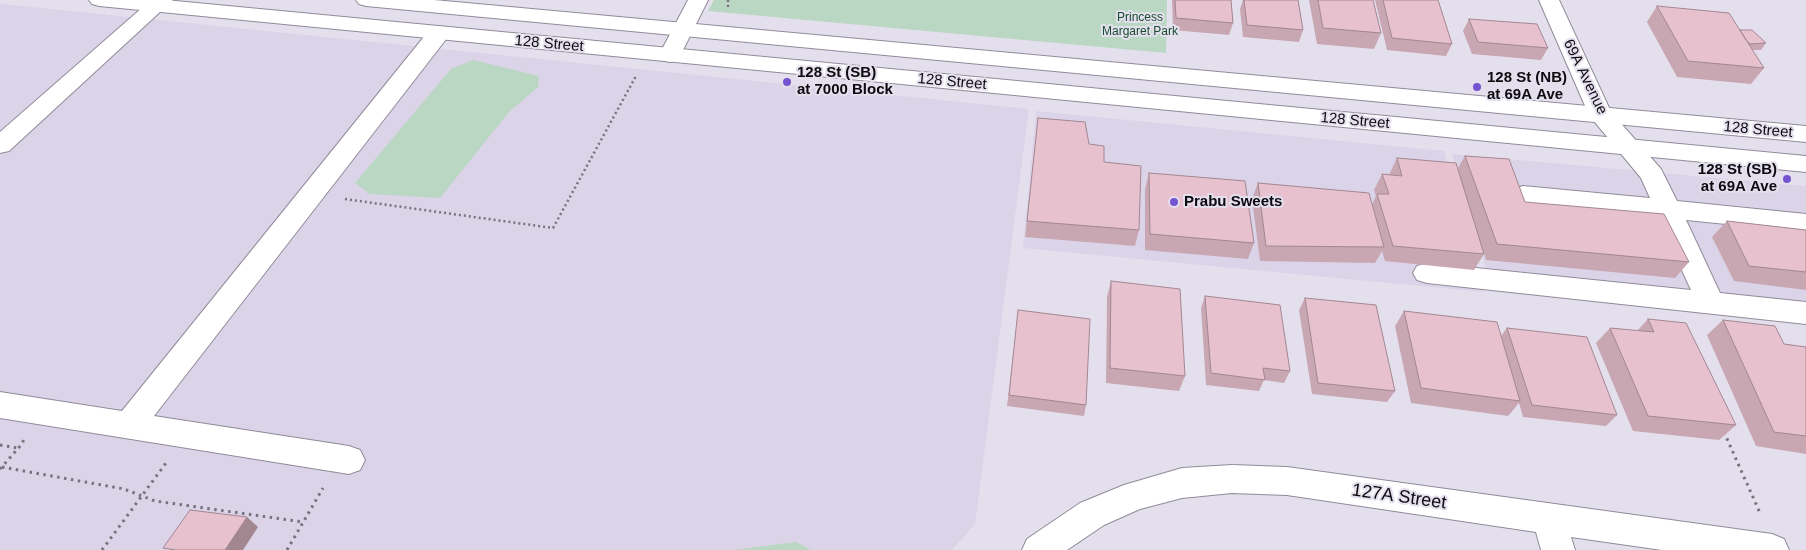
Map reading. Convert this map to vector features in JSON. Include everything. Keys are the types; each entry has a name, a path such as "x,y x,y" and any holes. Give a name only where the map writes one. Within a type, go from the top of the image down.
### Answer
{"main road":[{"name":"128 Street","path":"99,0 159,3 439,33 1806,164"},
{"name":"128 Street","path":"366,0 1806,134"},
{"path":"670,55 698,0"},
{"name":"69A Avenue","path":"1549,0 1601,115 1652,175 1710,302"},
{"path":"0,145 159,3"},
{"path":"129,425 439,33"},
{"path":"1224,108 1230,98 1238,95 1344,104 1400,97"},
{"path":"1523,195 1806,223"},
{"path":"1427,273 1806,313"},
{"path":"0,404 344,460"},
{"name":"127A Street","path":"1039,550 1092,514 1136,495 1182,484 1232,479 1287,481 1549,518 1768,535"},
{"path":"1549,518 1558,550"}],"path":[{"path":"339,198 553,228 640,68"},
{"path":"1721,426 1768,535"},
{"path":"102,550 187,434"},
{"path":"0,445 18,448"},
{"path":"287,550 344,460"},
{"path":"2,467 124,489 155,501 303,522"}],"shaded area":[{"path":"2,4 1029,109 975,524 952,550 0,550 0,6"},
{"path":"1036,111 1444,151 1483,292 1023,248"},
{"path":"1452,154 1806,186 1806,304 1487,272"}],"green space":[{"name":"Princess Margaret Park","path":"714,0 1167,0 1166,53 708,11"},
{"path":"473,60 539,76 538,87 509,112 440,198 370,194 355,183 451,69"},
{"path":"796,542 811,550 733,550"}],"building":[{"path":"1175,0 1231,0 1233,23 1176,18"},
{"path":"1244,0 1298,0 1303,30 1247,25"},
{"path":"1318,0 1373,0 1381,33 1323,28"},
{"path":"1383,0 1438,0 1452,44 1392,38"},
{"path":"1657,6 1729,13 1764,68 1688,61"},
{"path":"1469,19 1537,24 1548,48 1478,42"},
{"path":"1740,30 1752,30 1766,43 1750,44"},
{"path":"1038,118 1085,122 1089,144 1104,146 1104,162 1141,166 1139,230 1027,221"},
{"path":"1465,156 1509,159 1525,202 1664,214 1689,262 1497,244"},
{"path":"1397,158 1456,163 1484,254 1393,246 1377,194 1389,194 1382,174 1402,176"},
{"path":"1149,173 1245,181 1254,243 1150,234"},
{"path":"1258,183 1369,193 1384,247 1266,246"},
{"path":"1727,221 1806,230 1806,272 1749,266"},
{"path":"1111,281 1180,289 1185,376 1110,368"},
{"path":"1205,296 1280,305 1290,371 1263,368 1265,380 1211,373"},
{"path":"1305,298 1376,305 1395,391 1318,383"},
{"path":"1018,310 1090,319 1086,405 1009,395"},
{"path":"1404,311 1497,322 1520,401 1421,388"},
{"path":"1648,319 1686,323 1736,425 1648,416 1610,328 1654,332"},
{"path":"1723,320 1775,326 1784,344 1806,347 1806,436 1774,432"},
{"path":"1507,328 1587,337 1617,415 1532,405"},
{"path":"190,510 247,517 225,550 176,550 163,548"}],"place":[{"name":"128 St (SB) at 7000 Block","path":"787,82"},
{"name":"128 St (NB) at 69A Ave","path":"1477,87"},
{"name":"128 St (SB) at 69A Ave","path":"1787,179"},
{"name":"Prabu Sweets","path":"1174,202"}]}
